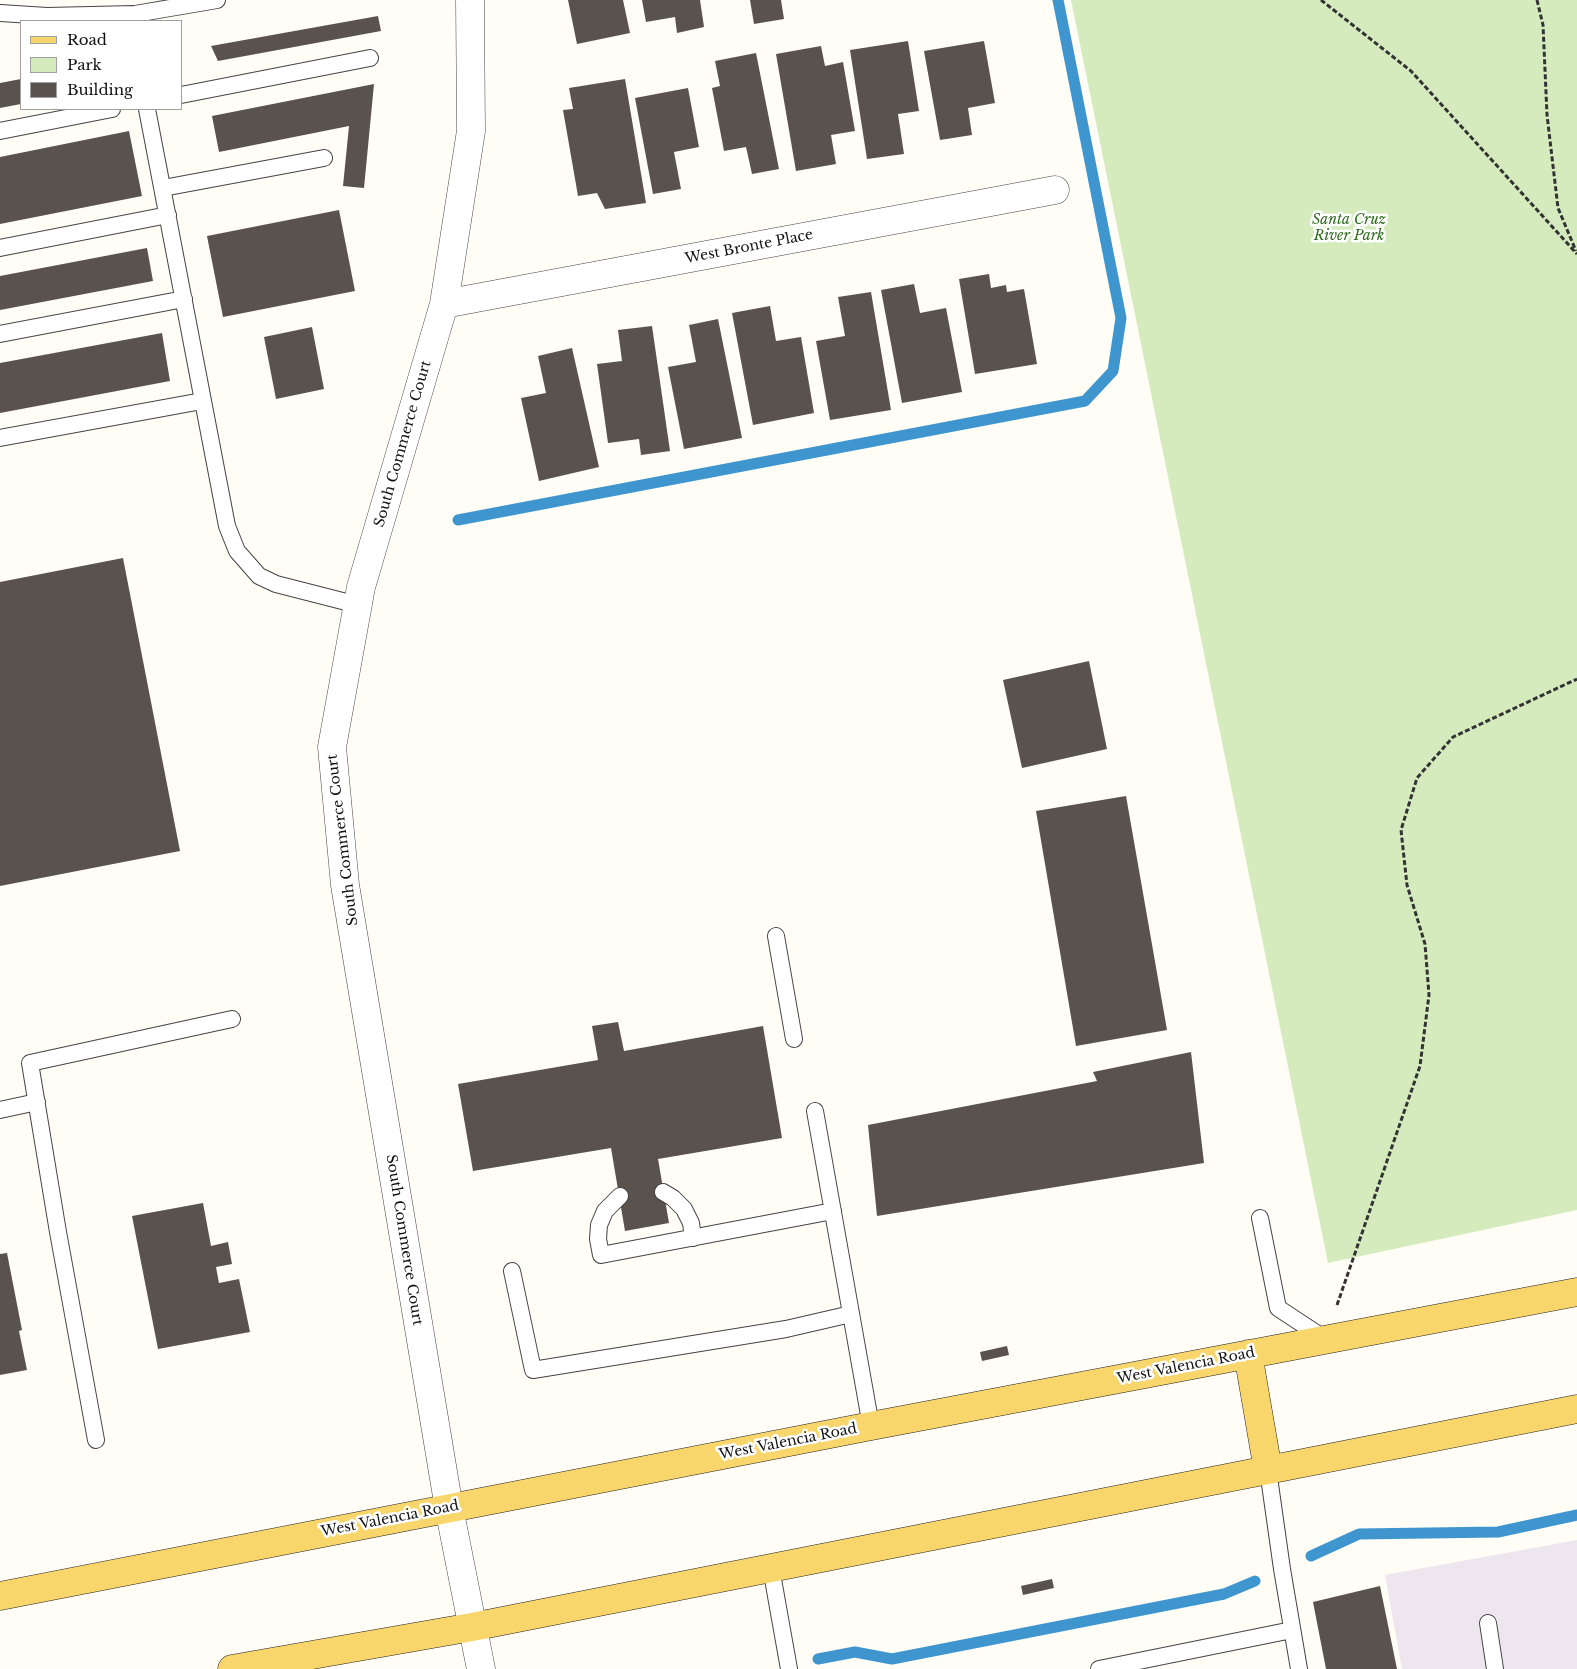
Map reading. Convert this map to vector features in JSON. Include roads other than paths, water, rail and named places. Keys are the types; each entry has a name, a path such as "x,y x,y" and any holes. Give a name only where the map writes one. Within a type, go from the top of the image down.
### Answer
{"main road":[{"name":"West Valencia Road","path":"0,1596 871,1426 1577,1292"},
{"path":"1248,1354 1268,1470"},
{"path":"232,1669 472,1626 1577,1409"}],"street":[{"name":"South Commerce Court","path":"470,0 471,131 444,304 361,588 332,746 348,904 449,1508 481,1669"},
{"name":"West Bronte Place","path":"444,304 1054,190"}],"lane":[{"path":"0,13 48,16 216,0"},
{"path":"182,95 370,58"},
{"path":"0,130 107,110"},
{"path":"147,110 227,526 237,551 259,576 276,584 358,605"},
{"path":"163,188 324,158"},
{"path":"0,248 168,215"},
{"path":"0,334 184,299"},
{"path":"0,438 202,401"},
{"path":"776,936 794,1039"},
{"path":"96,1440 58,1232 30,1063 232,1019"},
{"path":"0,1110 37,1102"},
{"path":"815,1111 871,1426"},
{"path":"664,1192 684,1209 691,1223 693,1238"},
{"path":"620,1196 605,1210 599,1225 598,1240 601,1255 833,1212"},
{"path":"1260,1218 1278,1308 1325,1339"},
{"path":"512,1271 533,1370 786,1329 851,1314"},
{"path":"1268,1470 1298,1669"},
{"path":"771,1568 789,1669"},
{"path":"1488,1623 1494,1669"},
{"path":"1099,1669 1292,1630"}],"waterway":[{"path":"458,520 1085,401 1113,371 1121,318 1058,0"},
{"path":"1311,1556 1359,1534 1498,1532 1577,1515"},
{"path":"818,1659 855,1652 892,1659 1224,1594 1255,1581"}],"park label":[{"name":"Santa Cruz River Park","path":"1349,228"}]}
